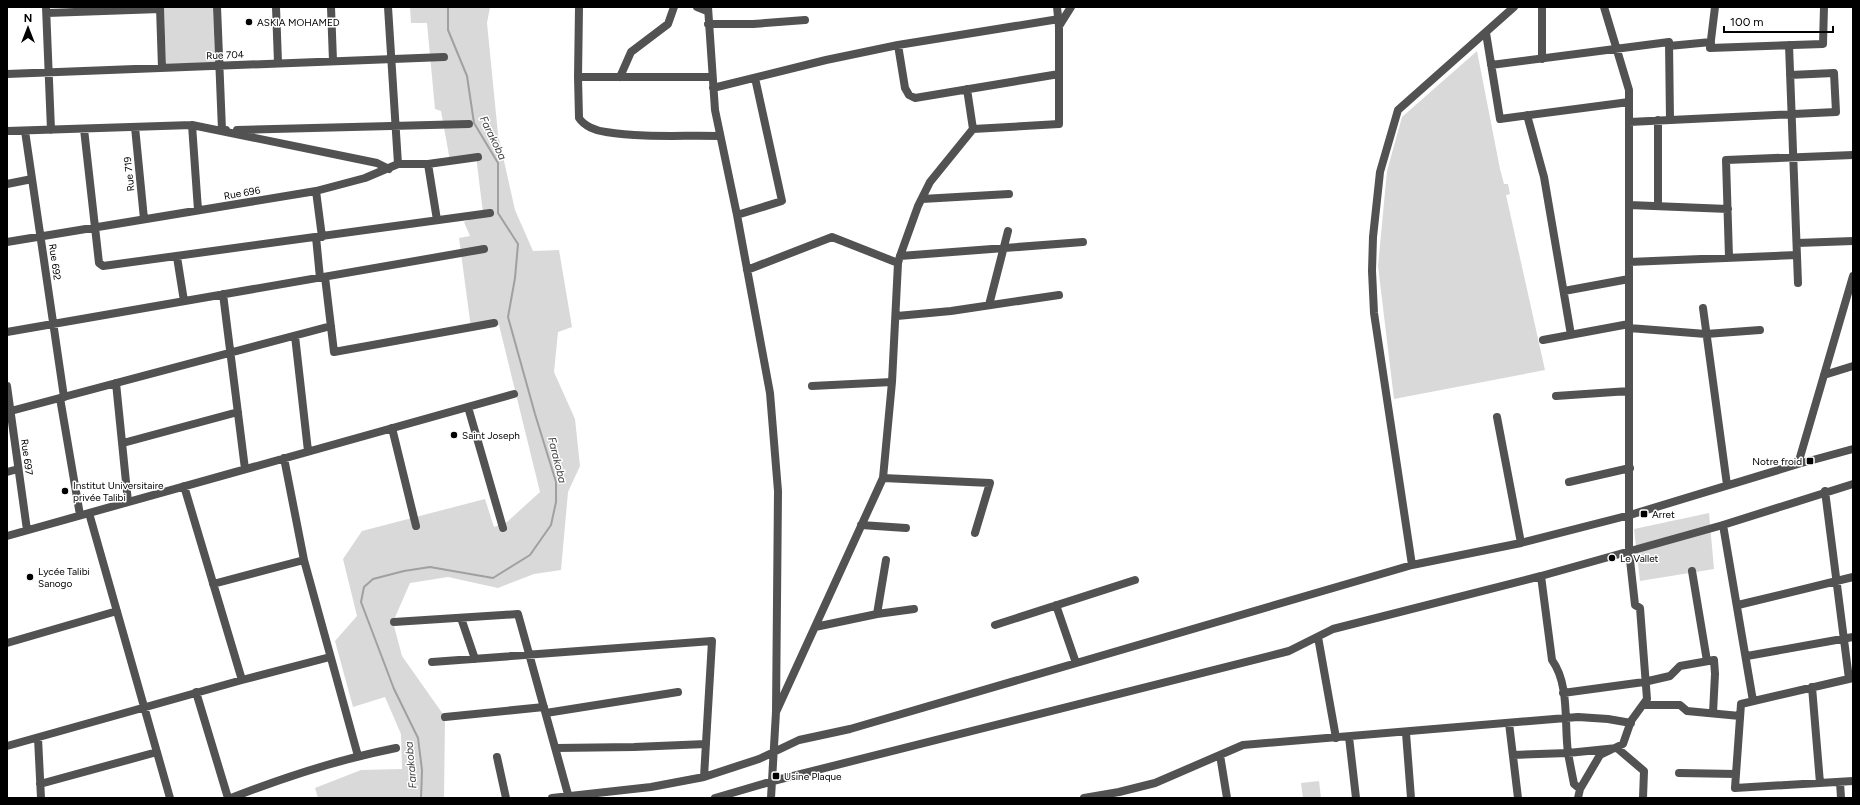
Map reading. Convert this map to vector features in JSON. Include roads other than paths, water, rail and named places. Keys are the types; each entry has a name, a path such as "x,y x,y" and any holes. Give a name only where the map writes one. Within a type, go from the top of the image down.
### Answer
{"street":[{"path":"217,7 222,130"},
{"path":"276,7 278,63"},
{"path":"331,7 333,61"},
{"path":"388,7 390,59 397,127 398,164"},
{"path":"579,7 579,118 583,123 612,133 720,136"},
{"path":"620,77 631,52 668,24 674,7"},
{"path":"697,7 707,9 714,110 737,215 770,393 778,491 776,712 775,751 772,767 773,782 771,798"},
{"path":"973,129 1059,124 1059,22 1057,7"},
{"path":"713,88 826,60 898,45 1059,22 1071,7"},
{"path":"1412,565 1374,313 1372,271 1373,237 1380,172 1398,110 1514,7"},
{"path":"1542,7 1542,59"},
{"path":"1578,798 1580,789 1600,755 1623,744 1631,723 1647,699 1640,608 1635,605 1629,551 1629,90 1604,7"},
{"path":"1715,7 1710,48 1823,44 1824,7"},
{"path":"51,130 46,10 160,8 162,68"},
{"path":"708,24 753,24 805,20"},
{"path":"1486,33 1500,119 1629,102"},
{"path":"1491,65 1669,42 1670,120"},
{"path":"1669,46 1711,42"},
{"path":"898,45 905,88 909,95 915,98 1059,74"},
{"path":"1789,45 1798,283"},
{"name":"Rue 704","path":"7,74 444,57"},
{"path":"1629,122 1836,112 1834,73 1790,75"},
{"path":"578,77 712,77"},
{"path":"737,215 782,201 755,78"},
{"path":"776,712 882,478 892,382 897,316 899,259 930,182 973,129 967,89"},
{"path":"1527,115 1544,177 1571,335"},
{"path":"1658,120 1658,206"},
{"path":"222,130 397,127 469,124"},
{"path":"192,125 198,210"},
{"path":"7,131 192,125 377,162 389,169"},
{"name":"Rue 719","path":"135,127 144,219"},
{"path":"84,128 99,263 103,266 490,213"},
{"name":"Rue 692","path":"25,131 54,324 62,397 80,515"},
{"path":"1729,257 1726,160 1853,155"},
{"name":"Rue 696","path":"7,242 316,190 365,178 398,164 428,164 478,157"},
{"path":"428,164 437,220"},
{"path":"7,184 32,179"},
{"path":"316,190 322,277 334,352 494,323"},
{"path":"922,199 1009,194"},
{"path":"1629,205 1728,209"},
{"path":"989,305 1008,231"},
{"path":"747,270 832,237 899,259 1004,248 1082,242"},
{"path":"1797,243 1853,241"},
{"path":"7,332 484,249"},
{"path":"1629,262 1797,255"},
{"path":"177,257 184,301"},
{"path":"1798,464 1853,276"},
{"path":"1564,291 1629,279"},
{"path":"223,294 245,469"},
{"path":"897,316 952,311 1059,294"},
{"path":"1703,308 1727,485"},
{"path":"9,411 331,326"},
{"path":"1543,340 1629,326 1706,334 1760,330"},
{"path":"295,336 308,451"},
{"path":"1824,375 1853,366"},
{"path":"812,386 892,382"},
{"path":"116,383 128,502"},
{"name":"Rue 697","path":"7,386 9,411 27,530"},
{"path":"1556,396 1630,391"},
{"path":"7,536 514,394"},
{"path":"468,407 503,528"},
{"path":"123,443 238,412"},
{"path":"1497,417 1521,543"},
{"path":"392,428 416,526"},
{"path":"552,798 651,787 704,778 759,759 799,740 850,729 1412,565 1521,543 1630,515 1727,485 1853,449"},
{"path":"284,458 304,560 358,756"},
{"path":"1569,482 1630,468"},
{"path":"7,472 18,469"},
{"path":"882,478 990,483 975,534"},
{"path":"715,798 1289,651 1333,629 1540,576 1723,526 1825,491 1853,484"},
{"path":"184,486 242,680"},
{"path":"1825,491 1843,639 1851,678 1741,704 1735,788 1853,781"},
{"path":"89,513 170,798"},
{"path":"861,526 906,528"},
{"path":"1723,526 1747,656 1753,701"},
{"path":"213,584 304,560"},
{"path":"877,614 886,560"},
{"path":"1692,571 1707,661"},
{"path":"1540,576 1552,660 1559,669 1564,693 1568,753 1574,784 1580,789"},
{"path":"1738,605 1853,577"},
{"path":"995,625 1135,580"},
{"path":"1056,605 1076,663"},
{"path":"815,627 877,614 914,609"},
{"path":"7,643 117,611"},
{"path":"394,622 518,614 569,797"},
{"path":"461,618 475,659"},
{"path":"1318,637 1336,738"},
{"path":"1747,656 1853,637"},
{"path":"432,662 530,656 712,641 704,778"},
{"path":"7,746 196,692 330,657"},
{"path":"1564,693 1670,676 1680,666 1714,660 1715,674 1713,713"},
{"path":"1812,687 1820,783"},
{"path":"196,692 228,798"},
{"path":"444,717 545,710 678,692"},
{"path":"1643,705 1680,705 1687,711 1740,716"},
{"path":"1084,798 1119,795 1155,783 1243,745 1509,724 1566,718 1608,719 1631,723"},
{"path":"1509,724 1518,798"},
{"path":"1406,732 1411,798"},
{"path":"1348,737 1356,798"},
{"path":"38,738 41,798"},
{"path":"556,748 706,744"},
{"path":"231,798 358,756 396,748"},
{"path":"1513,755 1568,753 1617,748 1644,771 1643,798"},
{"path":"40,784 157,752"},
{"path":"1220,755 1227,798"},
{"path":"497,758 506,798"},
{"path":"1679,773 1736,774"},
{"path":"1840,782 1840,798"}],"waterway":[{"name":"Farakoba","path":"421,798 422,770 418,738 394,689 361,602 364,587 373,579 404,571 430,567 493,578 530,555 551,525 556,502 556,482 508,317 515,278 518,244 498,213 498,163 474,123 467,76 448,30 448,7"}],"place":[{"name":"ASKIA MOHAMED","path":"249,22"},
{"name":"Saint Joseph","path":"454,435"},
{"name":"Notre froid","path":"1810,461"},
{"name":"Institut Universitaire privée Talibi","path":"65,491"},
{"name":"Arret","path":"1644,514"},
{"name":"Le Vallet","path":"1612,558"},
{"name":"Lycée Talibi Sanogo","path":"30,577"},
{"name":"Usine Plaque","path":"776,776"}]}
